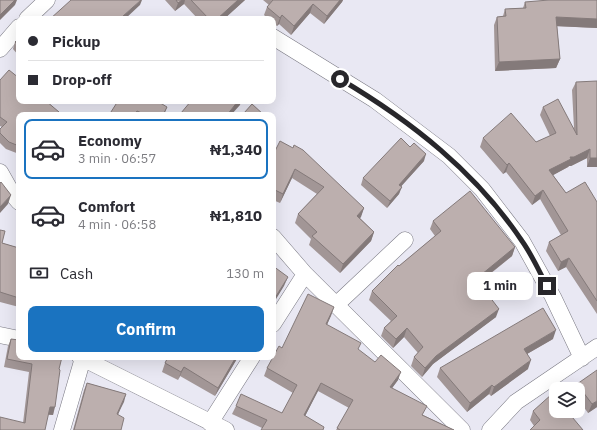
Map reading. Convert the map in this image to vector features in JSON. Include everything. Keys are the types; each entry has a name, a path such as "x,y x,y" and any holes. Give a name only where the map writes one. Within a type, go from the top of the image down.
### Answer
{"street":[{"path":"30,16 47,0"},
{"path":"0,49 16,30"},
{"path":"276,39 375,100 449,156 482,189 522,241 553,297 582,358"},
{"path":"0,172 16,198"},
{"path":"276,240 305,274 337,304 462,430"},
{"path":"337,304 405,240"},
{"path":"276,319 305,274"},
{"path":"0,334 16,338"},
{"path":"490,430 516,402 597,347"},
{"path":"62,430 80,360"},
{"path":"85,360 226,430"},
{"path":"210,423 250,360"}],"building":[{"path":"0,0 15,0 0,15"},
{"path":"71,0 141,0 123,16 53,16"},
{"path":"191,0 238,0 220,16 206,16"},
{"path":"273,0 340,0 327,16 313,4 294,26 282,15 280,18 267,7"},
{"path":"549,0 597,0 597,19 556,17 560,59 499,62 497,17 506,16 505,9 526,8 525,2"},
{"path":"9,70 16,76 16,104 50,104 59,112 16,112 16,145 9,142 0,133 0,129 7,122 0,117 0,80"},
{"path":"597,81 597,158 590,158 590,149 574,157 570,157 571,159 549,170 566,193 585,182 597,202 597,301 569,258 561,262 549,242 568,231 543,190 535,196 509,163 507,165 483,138 511,113 536,142 556,133 543,107 558,99 577,135 576,82"},
{"path":"116,104 162,104 167,107 164,112 111,112"},
{"path":"188,104 236,104 229,112 182,112"},
{"path":"252,104 261,112 245,112"},
{"path":"401,138 410,147 414,143 426,154 399,185 402,187 390,201 363,178"},
{"path":"280,141 293,148 294,145 303,150 364,208 357,216 374,232 343,264 312,236 317,232 298,214 324,187 295,169 283,194 276,190 276,149"},
{"path":"1,182 11,195 0,207 0,183"},
{"path":"470,191 515,247 476,279 499,309 436,356 425,368 414,357 423,347 407,328 396,339 384,328 397,316 372,291 398,265 399,266 441,231 433,221"},
{"path":"0,230 5,231 2,243 16,247 16,297 0,292"},
{"path":"276,268 288,277 276,296"},
{"path":"308,294 334,307 326,324 361,343 358,349 375,362 381,355 401,372 390,387 427,406 422,415 454,430 340,430 337,428 353,400 321,383 304,415 324,427 323,430 261,430 267,420 236,406 241,394 282,413 297,385 267,368 271,360 276,360 276,352 279,346 282,348"},
{"path":"543,308 556,330 524,349 531,360 494,387 492,385 470,403 440,368"},
{"path":"11,339 16,340 16,360 61,360 55,407 50,407 45,430 0,430 0,417 25,423 32,364 7,359"},
{"path":"166,360 234,360 218,388 184,367 181,372 165,363"},
{"path":"597,370 597,401 592,404 585,395 585,382 580,382"},
{"path":"87,383 126,394 117,414 124,418 121,430 74,430"},
{"path":"549,397 549,418 573,418 583,430 530,430 540,420 533,411"}],"route":[{"path":"340,79 375,100 396,115 449,156 464,170 482,189 522,241 547,286"}]}
